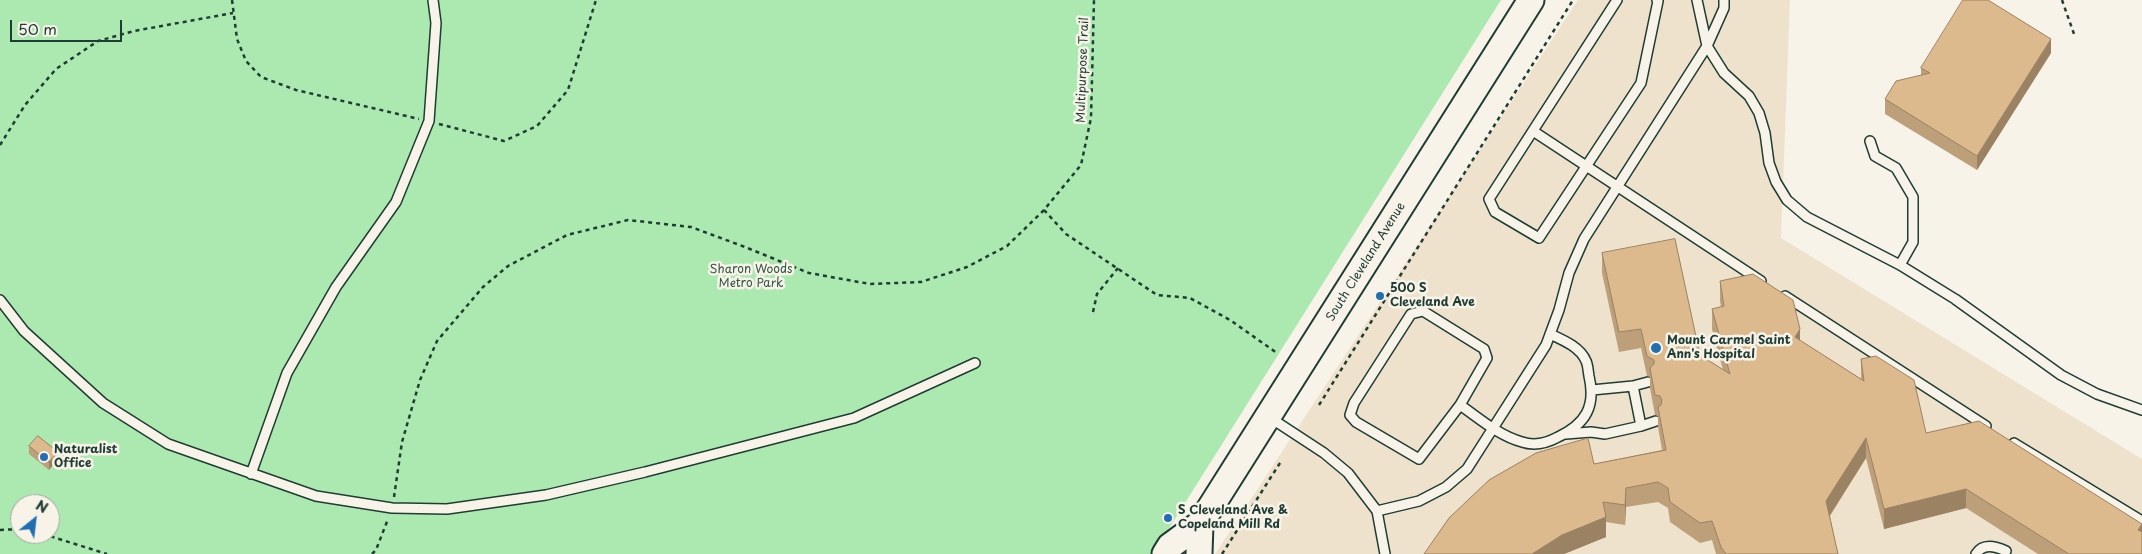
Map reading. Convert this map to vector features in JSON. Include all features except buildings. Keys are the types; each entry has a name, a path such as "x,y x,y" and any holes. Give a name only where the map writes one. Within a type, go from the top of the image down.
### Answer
{"main road":[{"name":"South Cleveland Avenue","path":"1165,554 1170,546 1200,524 1531,0"},
{"path":"1199,554 1200,524"}],"lane":[{"path":"251,474 287,373 336,287 396,202 429,121 436,23 433,0"},
{"path":"1617,0 1490,199 1495,212 1540,238 1641,83 1658,1 1656,0"},
{"path":"1697,0 1707,46 1724,74 1749,96 1759,113 1766,133 1769,163 1776,182 1787,200 1807,217 1900,265 1955,299 2061,375 2097,394 2142,410"},
{"path":"1377,511 1419,501 1446,487 1466,470 1546,346 1570,273 1584,239 1707,46 1724,8 1724,0"},
{"path":"1533,131 1767,285"},
{"path":"1870,141 1875,156 1896,168 1913,197 1913,242 1900,265"},
{"path":"1775,290 1997,433"},
{"path":"0,300 24,331 103,403 168,444 316,496 392,508 447,509 546,495 645,472 854,418 975,363"},
{"path":"1423,311 1484,349 1487,358 1460,405 1418,459 1356,422 1350,415 1354,403 1411,314 1423,311"},
{"path":"1460,405 1494,428 1522,442 1535,444 1551,441 1566,434 1582,422 1590,406 1592,390 1586,361 1574,347 1550,334"},
{"path":"1592,390 1633,386 1648,382"},
{"path":"1633,386 1641,426"},
{"path":"1269,417 1324,453 1348,473 1377,511 1385,554"},
{"path":"1566,434 1591,432 1604,434 1656,421"},
{"path":"2006,438 2142,521"},
{"path":"1976,554 1979,549 1988,546 1998,547 2006,551"}],"path":[{"name":"Multipurpose Trail","path":"372,554 376,550 392,508 402,442 420,380 437,341 483,287 508,266 567,235 628,220 691,227 809,273 870,284 921,282 967,267 1007,246 1044,210 1081,165 1092,118 1094,0"},
{"path":"1318,406 1573,0"},
{"path":"2062,0 2074,34"},
{"path":"0,145 25,105 56,69 98,42 134,30 233,13"},
{"path":"1044,210 1066,234 1157,295 1190,298 1207,306 1277,354"},
{"path":"1093,312 1098,294 1118,268"},
{"path":"1222,554 1280,463"},
{"path":"60,539 107,554"}],"shaded area":[{"name":"Mount Carmel Saint Ann's Hospital","path":"1578,0 1790,0 1781,238 2142,459 2142,554 1215,554"}],"green space":[{"name":"Sharon Woods Metro Park","path":"0,0 1501,0 1153,554 0,554"}],"place":[{"name":"500 S Cleveland Ave","path":"1380,296"},
{"name":"Mount Carmel Saint Ann's Hospital","path":"1656,348"},
{"name":"Naturalist Office","path":"44,457"},
{"name":"S Cleveland Ave & Copeland Mill Rd","path":"1168,518"}]}
